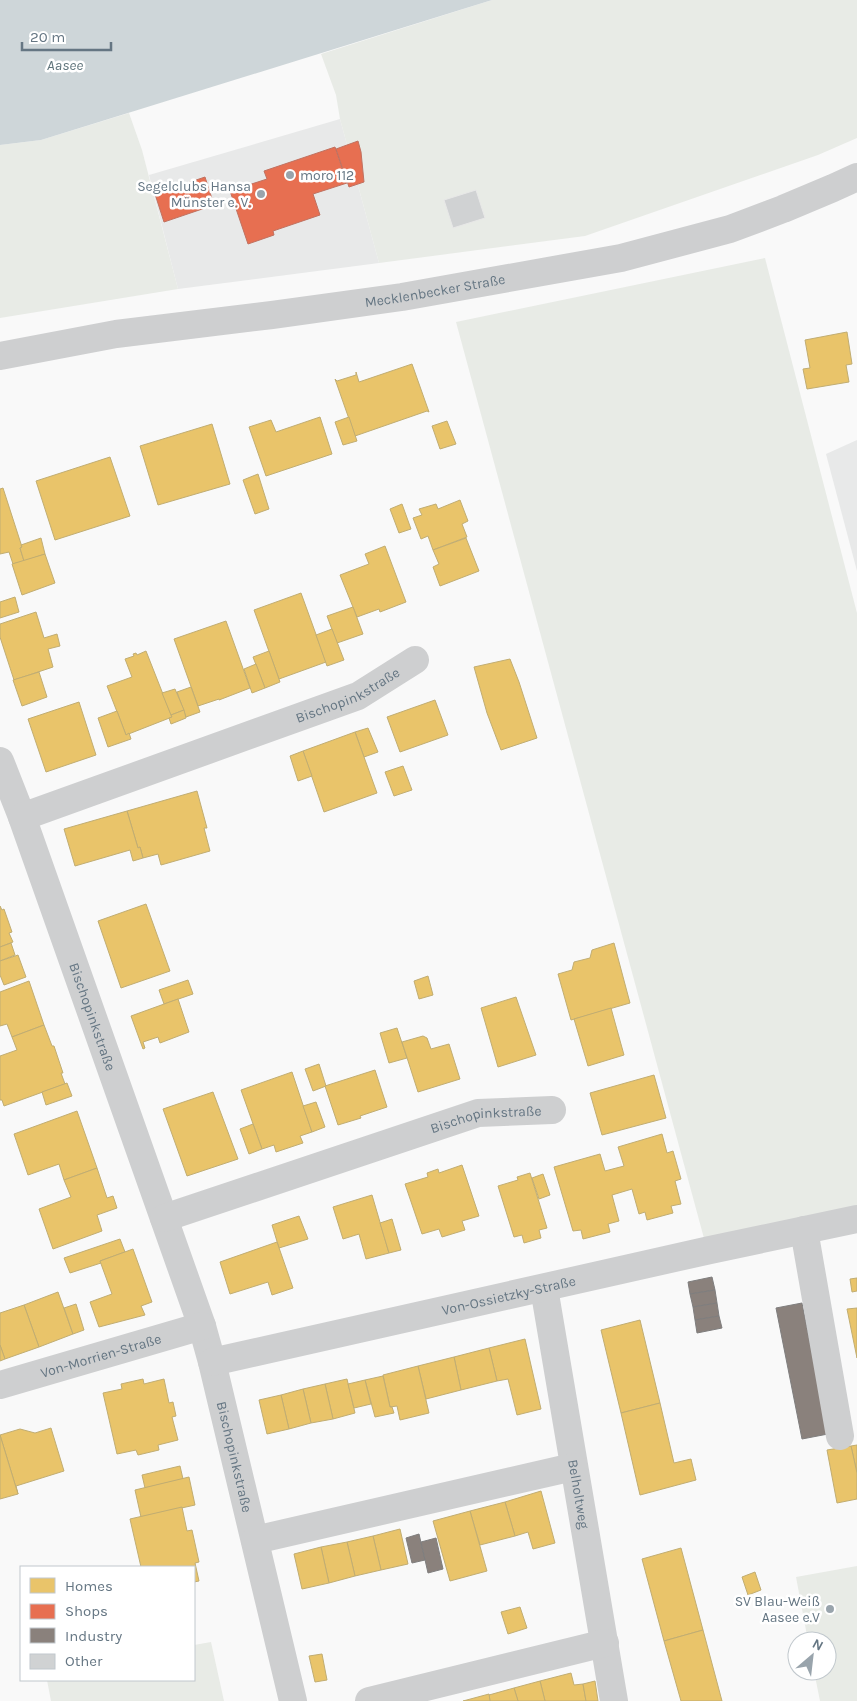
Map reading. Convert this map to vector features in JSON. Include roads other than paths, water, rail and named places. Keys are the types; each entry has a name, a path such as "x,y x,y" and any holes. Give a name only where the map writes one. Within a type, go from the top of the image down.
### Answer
{"street":[{"name":"Mecklenbecker Straße","path":"0,356 116,334 402,297 621,258 730,229 783,209 857,176"},
{"name":"Bischopinkstraße","path":"22,817 358,696 415,660"},
{"name":"Bischopinkstraße","path":"3,776 22,817 202,1326 293,1701"},
{"name":"Bischopinkstraße","path":"164,1218 478,1113 552,1110"},
{"name":"Von-Ossietzky-Straße","path":"212,1362 857,1219"},
{"path":"804,1230 840,1436"},
{"name":"Belholtweg","path":"544,1288 614,1701"},
{"name":"Von-Morrien-Straße","path":"0,1385 202,1326"},
{"path":"254,1540 573,1466"},
{"path":"369,1701 605,1643"}],"water":[{"name":"Aasee","path":"0,0 492,0 41,140 0,145"}],"place":[{"name":"moro 112","path":"290,175"},
{"name":"Segelclubs Hansa Münster e. V.","path":"261,194"},
{"name":"SV Blau-Weiß Aasee e.V","path":"830,1609"}]}
